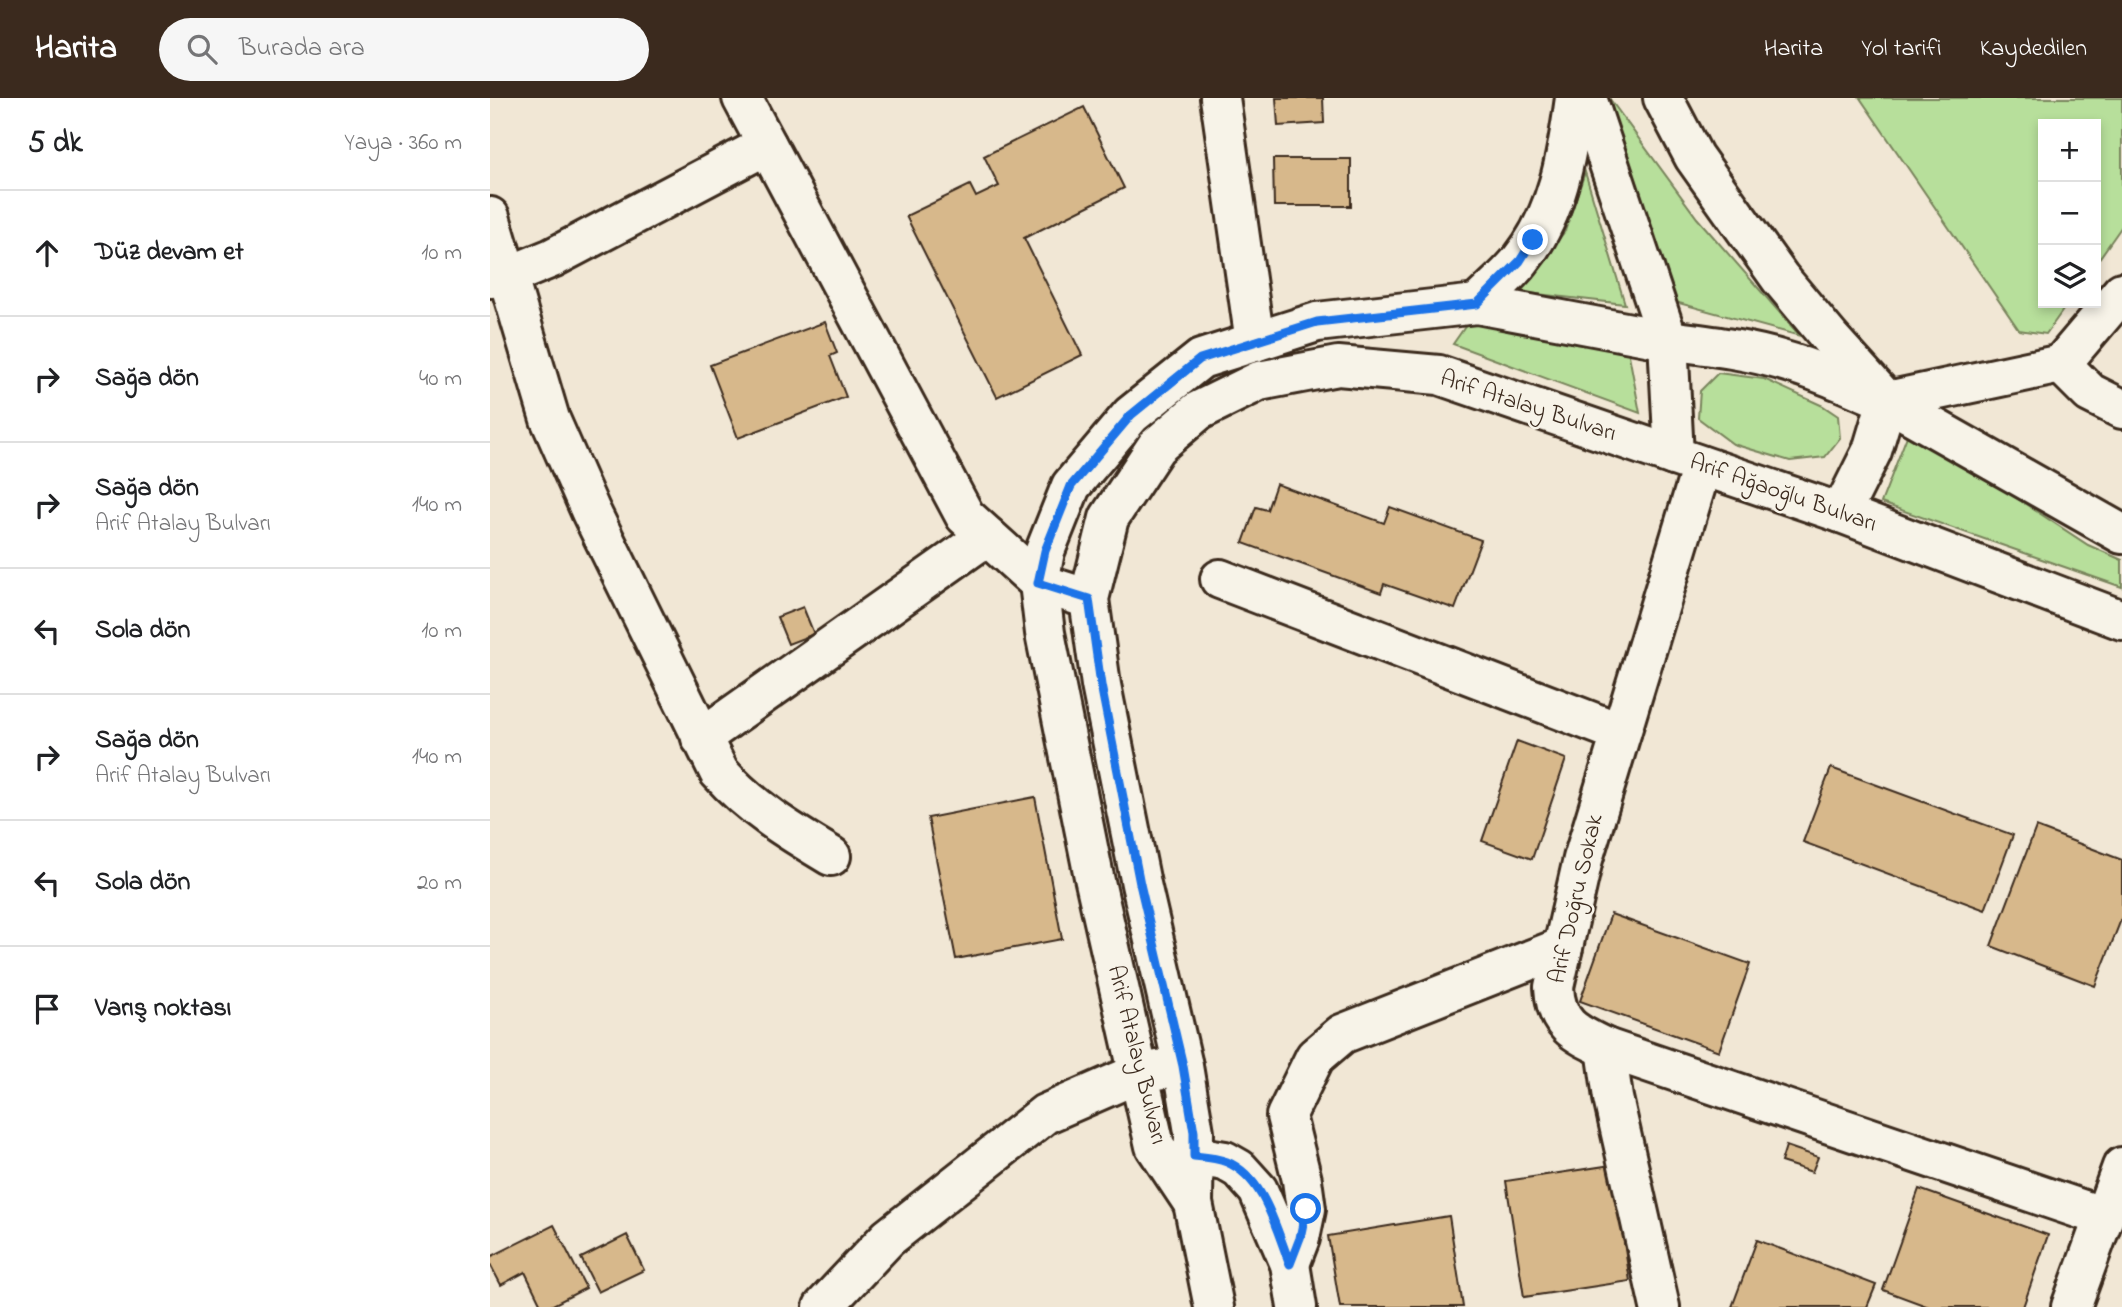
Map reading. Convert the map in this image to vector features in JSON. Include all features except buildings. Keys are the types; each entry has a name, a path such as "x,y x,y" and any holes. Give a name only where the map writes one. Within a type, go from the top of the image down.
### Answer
{"main road":[{"path":"742,98 965,516 1038,583 1089,599"},
{"path":"1220,98 1255,342"},
{"path":"1477,304 1520,261 1543,224 1564,168 1575,98"},
{"name":"Arif Ağaoğlu Bulvarı","path":"1587,98 1668,340 1688,461 1841,513 2122,620"},
{"path":"1663,98 1694,156 1780,278 1829,338 1887,401 2122,534"},
{"path":"499,277 552,258 767,145"},
{"path":"490,217 499,277 526,343 550,419 591,512 719,772 740,796 781,827 831,856"},
{"path":"1887,401 2061,364 2122,292"},
{"name":"Arif Atalay Bulvarı","path":"1193,1203 1155,1146 1091,864 1045,633 1038,583 1045,551 1071,486 1131,415 1200,359 1317,322 1477,304 1780,359 1887,401"},
{"path":"2061,364 2090,393 2122,409"},
{"name":"Arif Atalay Bulvarı","path":"1193,1203 1194,1132 1183,1066 1140,884 1101,685 1089,599 1109,518 1156,447 1198,411 1259,381 1338,366 1438,375 1688,461"},
{"path":"1841,513 1872,451 1887,401"},
{"name":"Arif Doğru Sokak","path":"1688,461 1621,733 1583,859 1554,987 1555,1008 1575,1033 1606,1048 2104,1217"},
{"path":"701,738 987,536"},
{"path":"1220,579 1621,733"},
{"path":"1290,1264 1300,1238 1306,1209 1302,1180 1286,1116 1315,1057 1342,1034 1563,947"},
{"path":"1606,1048 1613,1098 1660,1307"},
{"path":"824,1307 888,1238 1045,1114 1139,1073 1183,1066"},
{"path":"1194,1156 1225,1161 1250,1179 1264,1201 1290,1264 1297,1307"},
{"path":"2071,1307 2121,1172"},
{"path":"1193,1203 1214,1307"}],"green space":[{"path":"1606,98 1609,98 1697,218 1800,336 1664,299"},
{"path":"1860,98 2122,98 2122,226 2101,256 2101,119 2038,119 2038,308 2064,308 2046,334 2019,330"},
{"path":"1585,172 1625,304 1519,292 1565,231"},
{"path":"1469,321 1626,339 1640,413 1453,344"},
{"path":"1718,373 1764,379 1823,406 1838,416 1840,438 1825,457 1790,461 1733,444 1698,418 1700,391"},
{"path":"1907,436 1954,457 2088,545 2122,560 2122,587 1881,503"}],"route":[{"path":"1306,1209 1300,1238 1290,1264 1264,1201 1250,1179 1225,1161 1194,1156 1194,1132 1183,1066 1140,884 1101,685 1089,599 1038,583 1045,551 1071,486 1131,415 1200,359 1317,322 1477,304 1520,261 1533,240"}]}
